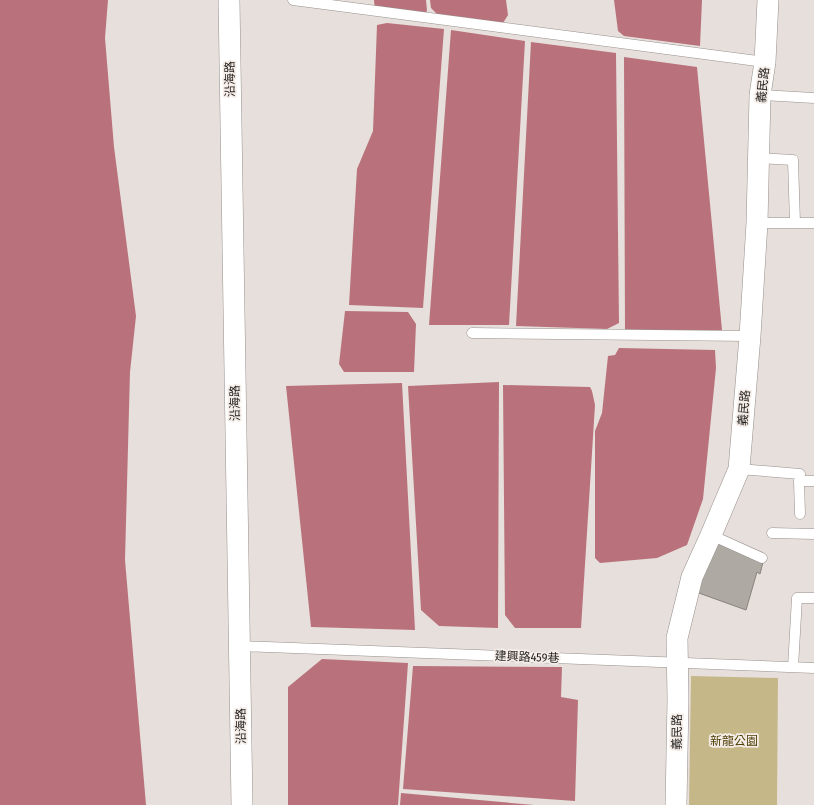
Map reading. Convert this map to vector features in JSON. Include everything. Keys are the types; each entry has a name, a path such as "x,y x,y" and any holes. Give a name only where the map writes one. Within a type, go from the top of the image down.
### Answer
{"street":[{"name":"沿海路","path":"229,0 242,805"},
{"name":"義民路","path":"676,805 678,700 677,638 692,577 739,469 750,336 757,223 760,95 765,62 768,0"}],"lane":[{"path":"293,0 765,62"},
{"path":"760,95 814,98"},
{"path":"759,158 793,160 795,223"},
{"path":"757,223 814,223"},
{"path":"472,333 750,336"},
{"path":"739,469 800,474 800,514"},
{"path":"799,481 814,481"},
{"path":"772,533 814,534"},
{"path":"711,535 762,558"},
{"path":"793,667 797,598 814,598"},
{"name":"建興路459巷","path":"239,646 814,668"}],"green space":[{"name":"新龍公園","path":"691,676 778,678 777,805 689,805"}],"shaded area":[{"path":"0,0 108,0 105,38 114,147 136,316 130,372 125,560 146,805 0,805"},
{"path":"374,0 426,0 427,11 422,16 375,12"},
{"path":"430,0 506,0 508,15 503,23 437,14 431,8"},
{"path":"614,0 702,0 700,46 624,36 618,31"},
{"path":"387,23 444,29 423,308 349,305 357,169 373,131 377,25"},
{"path":"451,30 525,41 509,325 429,325"},
{"path":"531,42 616,53 619,323 607,329 516,326"},
{"path":"624,57 697,67 722,330 713,338 625,331"},
{"path":"345,311 408,312 416,324 414,372 344,372 339,364"},
{"path":"619,348 715,350 716,368 703,499 687,545 657,558 600,563 595,558 595,431 602,413 608,356 615,355"},
{"path":"499,382 498,628 439,626 421,610 408,386"},
{"path":"402,383 415,630 311,627 286,386"},
{"path":"503,385 590,387 592,391 595,405 581,628 515,628 505,615"},
{"path":"322,659 408,663 398,805 288,805 288,687"},
{"path":"413,666 562,667 561,697 578,700 575,801 403,789"},
{"path":"401,793 534,805 400,805"}],"building":[{"path":"716,542 763,562 760,574 757,572 746,610 696,592"}]}
